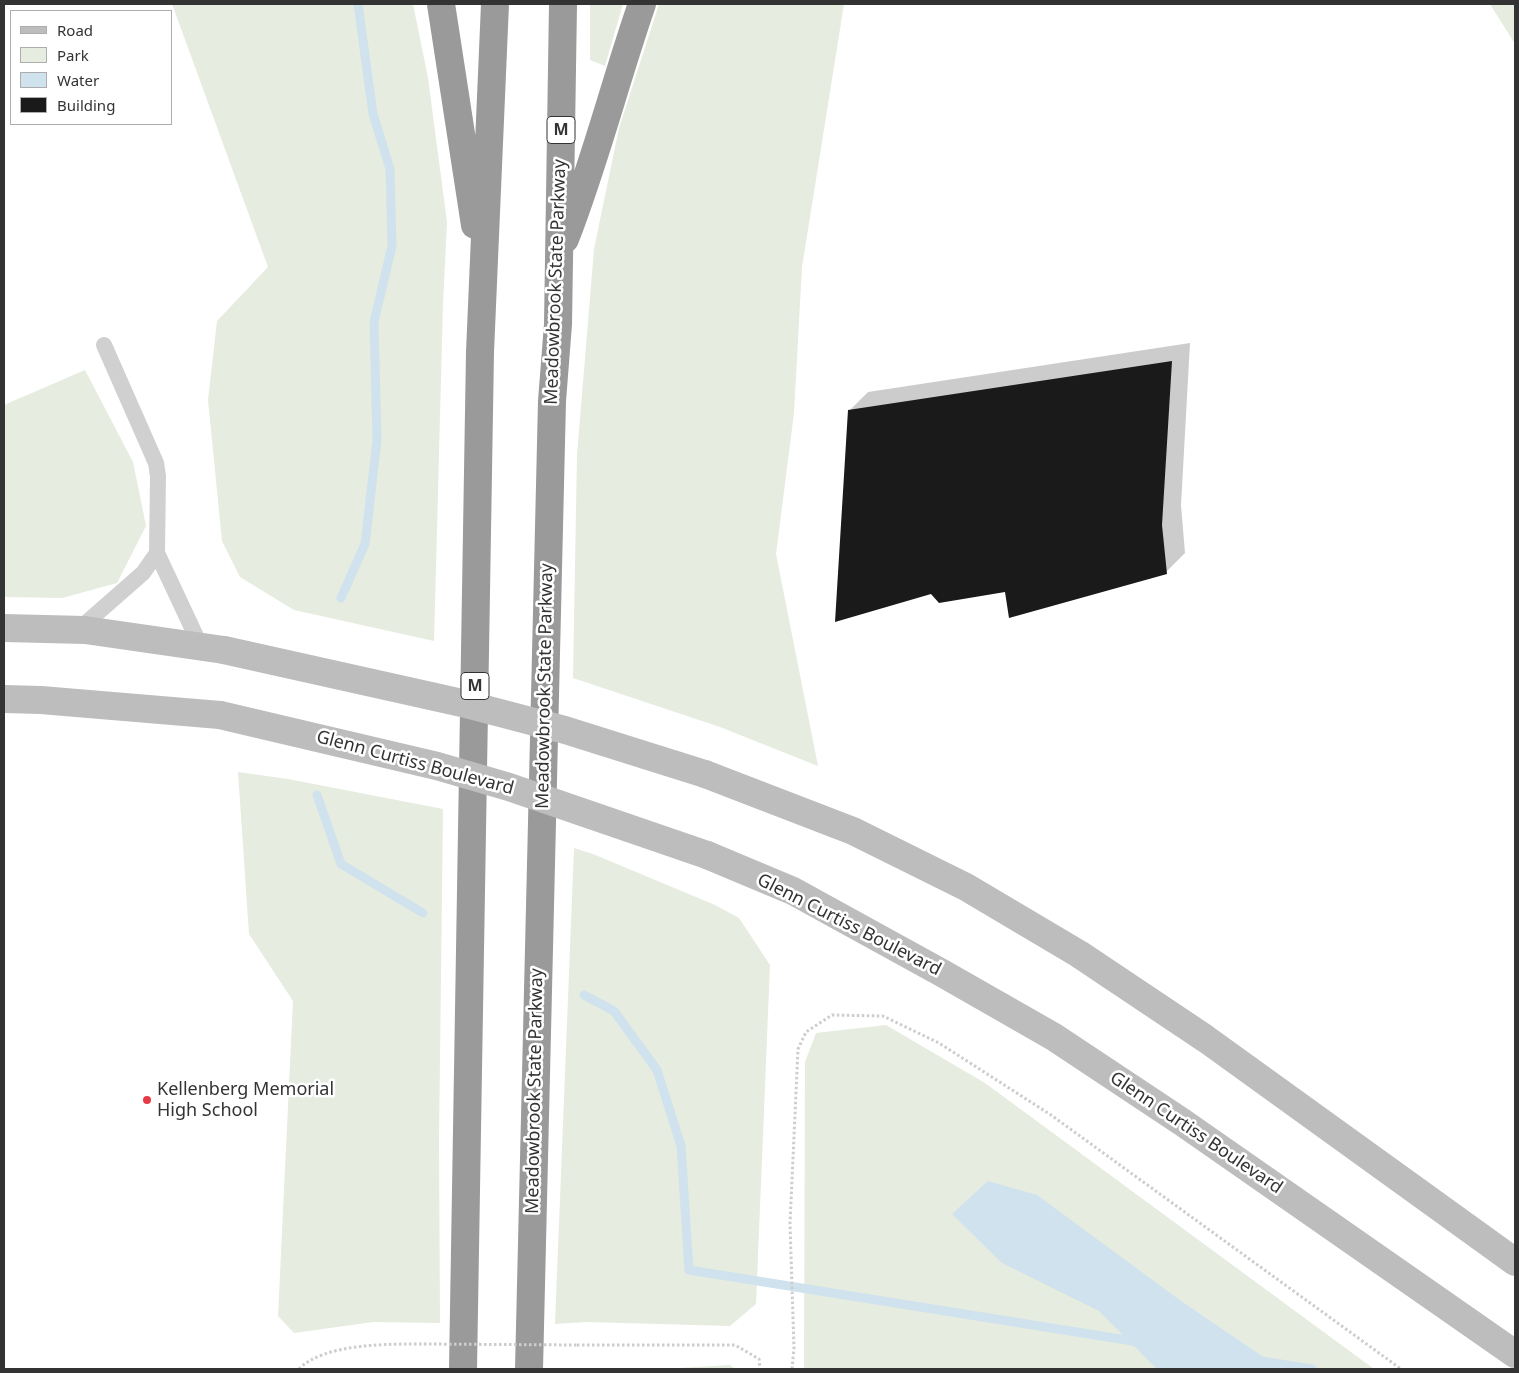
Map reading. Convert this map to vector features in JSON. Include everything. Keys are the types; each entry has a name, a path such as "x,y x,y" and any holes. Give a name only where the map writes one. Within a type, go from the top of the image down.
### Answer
{"highway":[{"path":"441,4 476,236 485,260"},
{"name":"M","path":"463,1369 480,352 495,4"},
{"name":"Meadowbrook State Parkway","path":"529,1369 552,401 559,257 563,4"},
{"path":"559,257 580,201 618,74 642,4"}],"main road":[{"path":"7,630 78,630 212,648 462,703 566,730 704,774 853,831 966,887 1079,954 1206,1039 1515,1262"},
{"name":"Glenn Curtiss Boulevard","path":"4,699 41,700 220,715 437,766 509,787 707,855 793,891 1054,1037 1182,1122 1515,1354"}],"lane":[{"path":"104,345 156,463 158,476 157,553 212,648"},
{"path":"78,630 143,573 157,553"}],"path":[{"path":"792,1369 794,1348 790,1224 798,1049 806,1032 832,1015 883,1016 938,1043 1051,1115 1401,1369"},
{"path":"299,1369 303,1365 330,1353 388,1344 735,1345 759,1359 760,1369"}],"green space":[{"path":"172,4 413,4 428,78 447,222 434,641 294,610 240,577 222,541 208,400 217,321 268,267"},
{"path":"590,4 623,4 605,66 590,60"},
{"path":"659,4 844,4 802,267 794,413 776,554 818,766 720,727 573,678 577,455 594,249 619,128"},
{"path":"1490,4 1515,4 1515,44 1493,9"},
{"path":"85,370 133,462 146,526 117,583 62,598 4,597 4,405"},
{"path":"238,772 288,779 443,809 439,1140 440,1323 373,1322 294,1333 278,1316 293,1001 249,934"},
{"path":"574,848 593,854 715,905 739,918 770,965 756,1304 730,1326 587,1322 555,1324"},
{"path":"886,1025 985,1083 1374,1369 804,1369 805,1062 816,1033"},
{"path":"730,1365 735,1369 662,1369"}],"water":[{"path":"988,1181 1037,1195 1181,1301 1281,1369 1157,1369 1099,1311 1002,1263 952,1214"}],"building":[{"path":"1172,361 1162,525 1167,574 1009,618 1005,592 939,603 931,594 835,622 848,410"}],"waterway":[{"path":"341,598 365,544 377,440 374,322 392,246 390,169 373,114 358,4"},
{"path":"317,795 341,864 423,913"},
{"path":"584,995 614,1011 657,1070 681,1146 689,1270 1139,1342"},
{"path":"1261,1361 1312,1369"}],"place":[{"name":"Kellenberg Memorial High School","path":"147,1100"}]}
